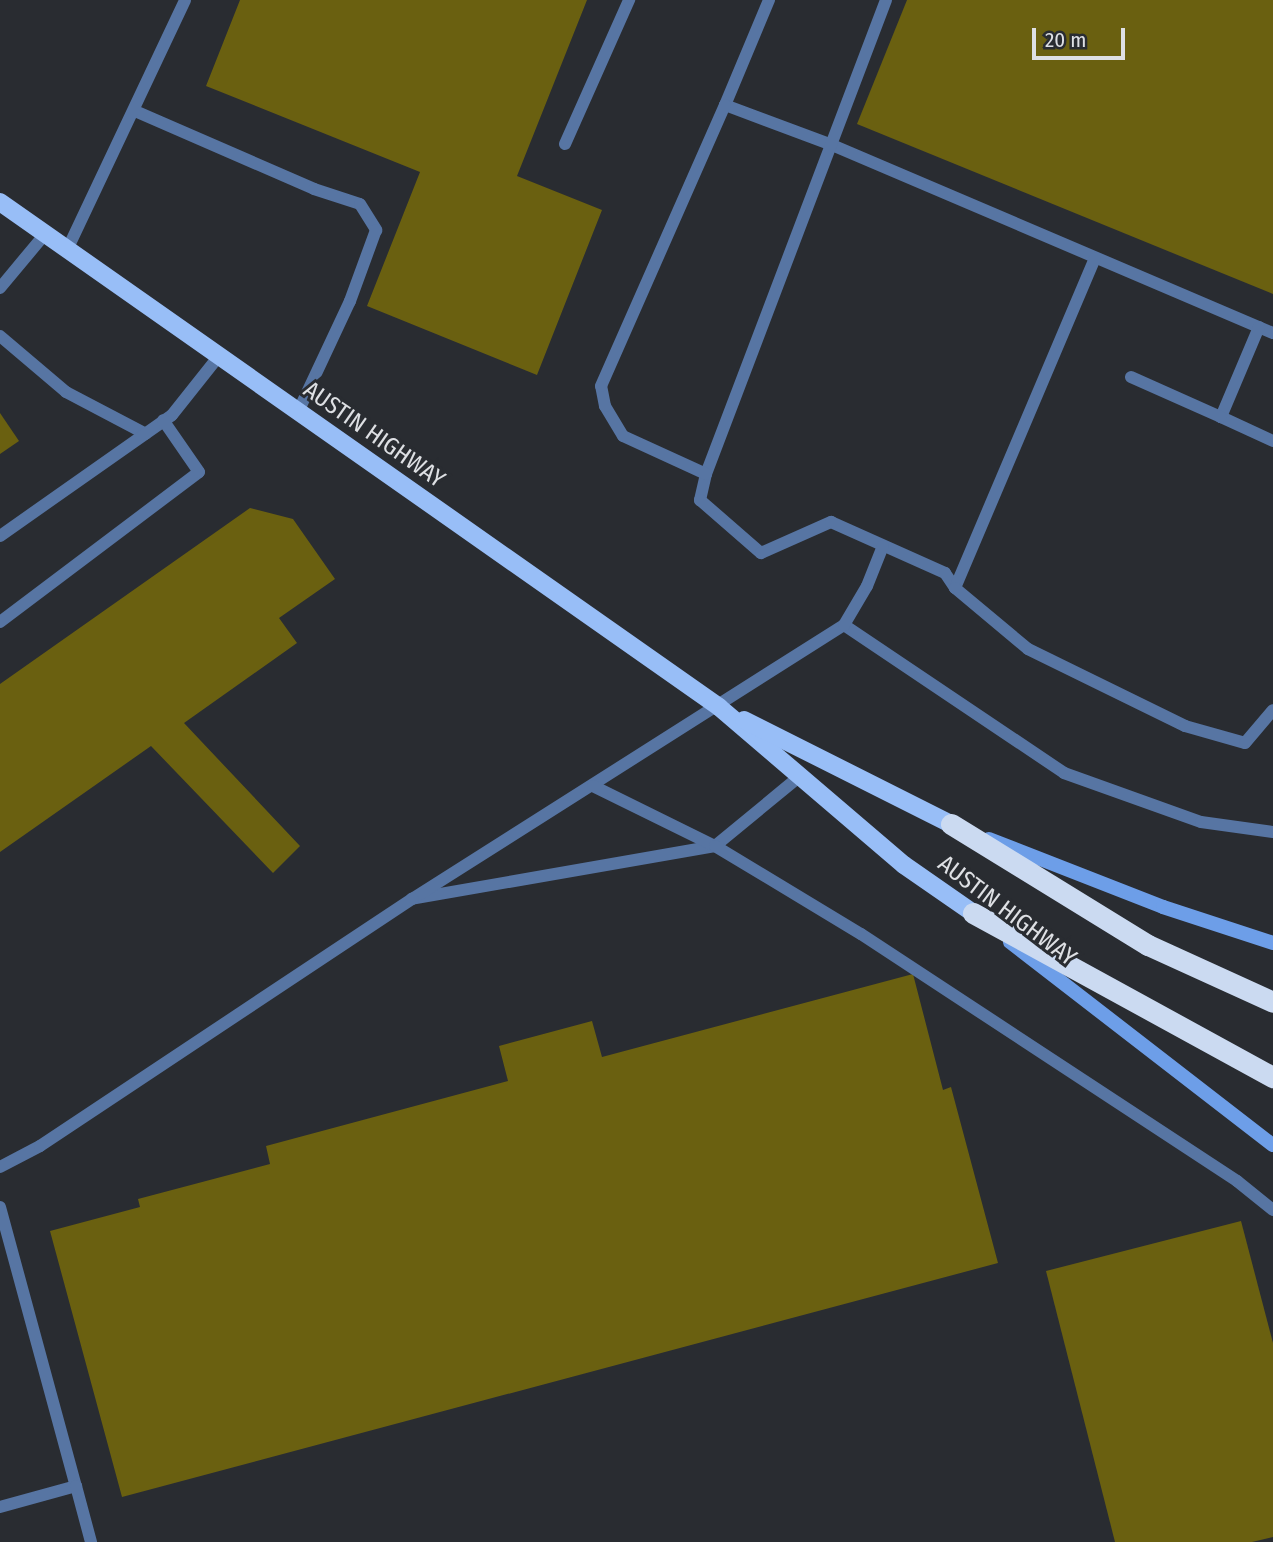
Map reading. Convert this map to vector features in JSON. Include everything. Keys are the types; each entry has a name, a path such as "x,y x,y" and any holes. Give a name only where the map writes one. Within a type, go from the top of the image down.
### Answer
{"highway":[{"path":"951,824 1148,945 1273,1002"},
{"path":"973,913 1273,1077"}],"main road":[{"name":"AUSTIN HIGHWAY","path":"0,202 719,707 904,865 973,913 1273,1145"},
{"name":"AUSTIN HIGHWAY","path":"719,707 951,824 1163,907 1273,943"}],"lane":[{"path":"67,250 135,111 185,0"},
{"path":"565,144 629,0"},
{"path":"706,474 623,436 605,406 601,386 769,0"},
{"path":"886,0 706,474 700,500 761,553 831,522 944,573 955,589 1028,649 1185,726 1245,743 1273,710"},
{"path":"725,105 832,145 1273,333"},
{"path":"135,111 313,189 360,204 376,230 350,301 298,412"},
{"path":"0,288 45,234"},
{"path":"955,589 1095,258"},
{"path":"1221,417 1259,327"},
{"path":"0,336 66,392 146,434"},
{"path":"0,536 163,421 219,356"},
{"path":"1131,377 1273,441"},
{"path":"0,622 199,471 163,421"},
{"path":"0,1167 40,1146 412,899 719,707 844,625 867,586 883,546"},
{"path":"844,625 1064,773 1201,822 1273,832"},
{"path":"412,899 715,846 800,776"},
{"path":"593,786 715,846 860,933 1237,1181 1273,1210"},
{"path":"0,1207 90,1542"},
{"path":"0,1507 76,1486"}],"building":[{"path":"240,0 587,0 517,176 602,210 537,375 367,306 420,172 206,86"},
{"path":"907,0 1273,0 1273,294 857,124"},
{"path":"0,413 19,441 0,454"},
{"path":"250,508 293,519 335,579 279,618 297,643 184,723 300,846 273,873 151,746 0,852 0,684"},
{"path":"913,974 943,1090 951,1087 998,1263 122,1497 50,1231 140,1207 138,1199 270,1164 266,1146 508,1081 499,1046 592,1021 602,1057"},
{"path":"1241,1221 1273,1343 1273,1537 1252,1542 1115,1542 1046,1271"}]}
